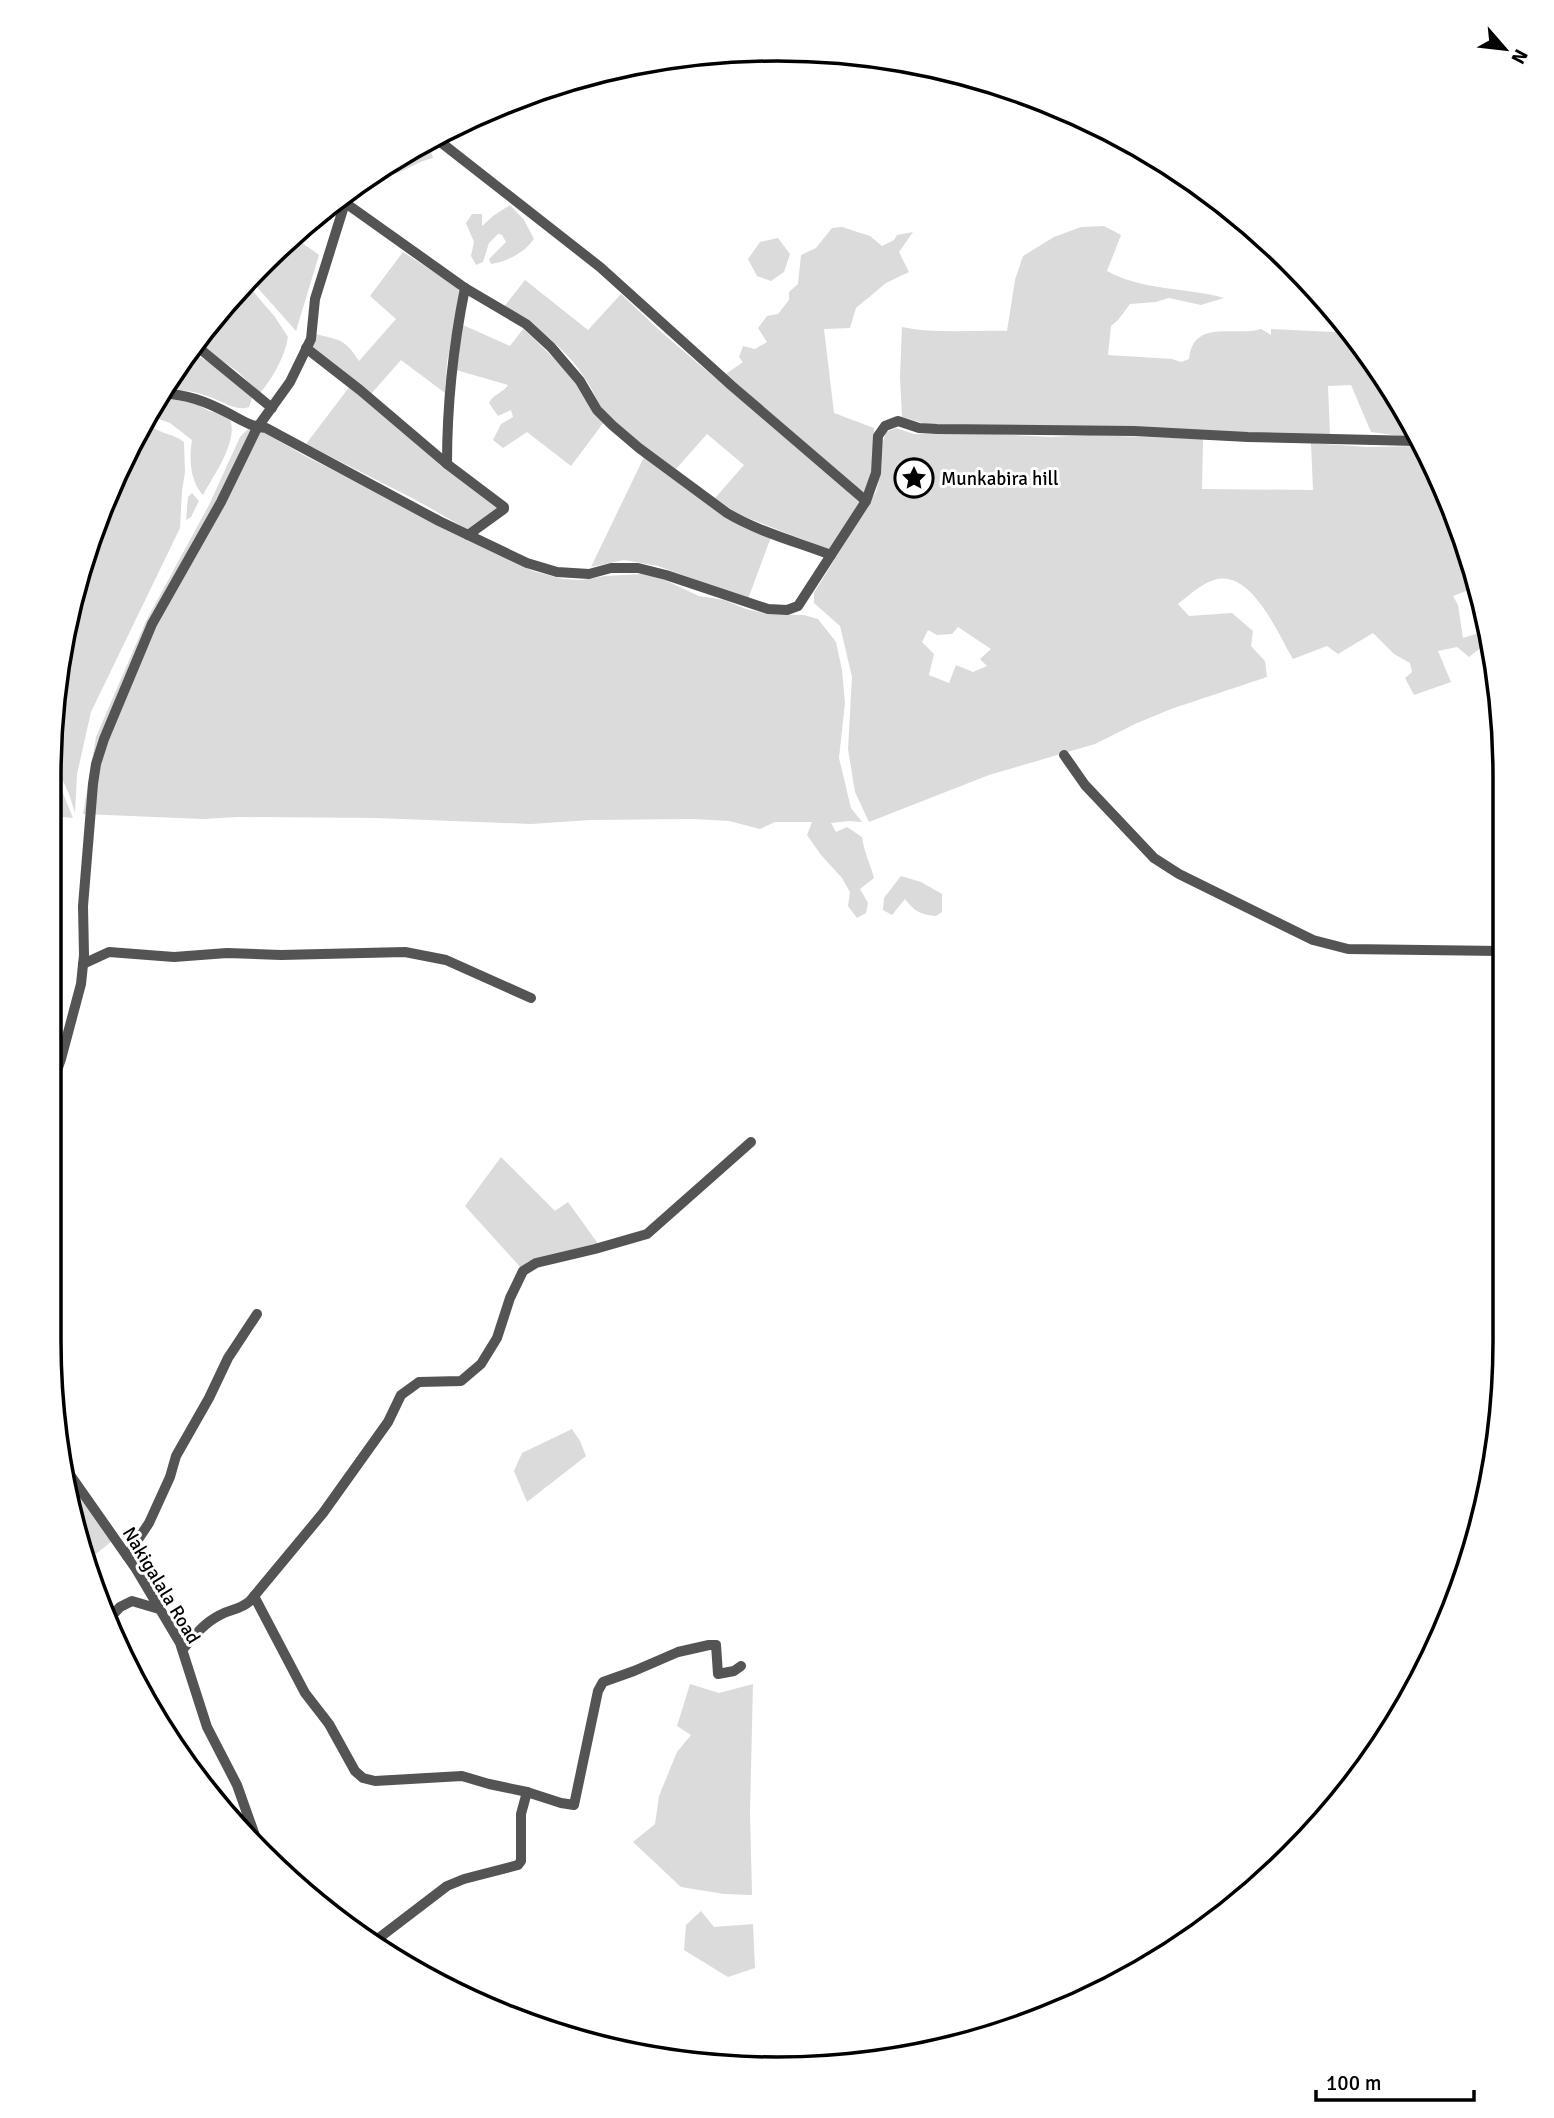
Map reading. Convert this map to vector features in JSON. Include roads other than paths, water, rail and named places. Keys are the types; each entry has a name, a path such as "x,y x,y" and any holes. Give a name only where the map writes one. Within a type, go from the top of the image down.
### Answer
{"street":[{"path":"443,144 600,267 732,386 866,501"},
{"path":"348,204 465,288 526,324 580,381 597,410 612,425 719,507 739,520 831,555"},
{"path":"61,1052 81,984 83,906 93,784 104,739 152,624 220,502 257,428 290,382 311,339 315,299 339,211"},
{"path":"447,464 453,350 465,288"},
{"path":"306,348 447,464 504,507 498,515 468,534"},
{"path":"202,351 272,408"},
{"path":"173,394 211,404 257,428 265,428 527,563 557,572 589,574 611,568 638,568 768,609 787,610 798,606 866,501 876,473 878,436 885,426 898,421 919,428 937,429 1134,431 1248,438 1409,441"},
{"path":"1064,755 1085,785 1154,858 1179,874 1313,940 1348,949 1493,951"},
{"path":"83,964 109,952 174,957 227,953 281,955 405,952 446,960 531,998"},
{"path":"183,1649 211,1620 242,1608 254,1596 323,1513 388,1422 401,1395 419,1382 461,1381 481,1364 496,1338 523,1271 536,1263 595,1250 647,1234 751,1142"},
{"path":"127,1556 149,1523 170,1477 176,1456 209,1398 228,1357 257,1314"},
{"name":"Nakigalala Road","path":"75,1482 127,1556 183,1649 207,1727 237,1785 252,1827"},
{"path":"115,1612 132,1601 142,1580"},
{"path":"254,1596 306,1693 328,1724 355,1771 363,1778 375,1781 462,1776 574,1805 598,1690 603,1682 678,1652 709,1645 716,1645 718,1674 734,1671 741,1666"},
{"path":"132,1601 159,1609"},
{"path":"380,1937 447,1886 518,1865 521,1861 521,1814 527,1792"}],"place":[{"name":"Munkabira hill","path":"914,478"}]}
